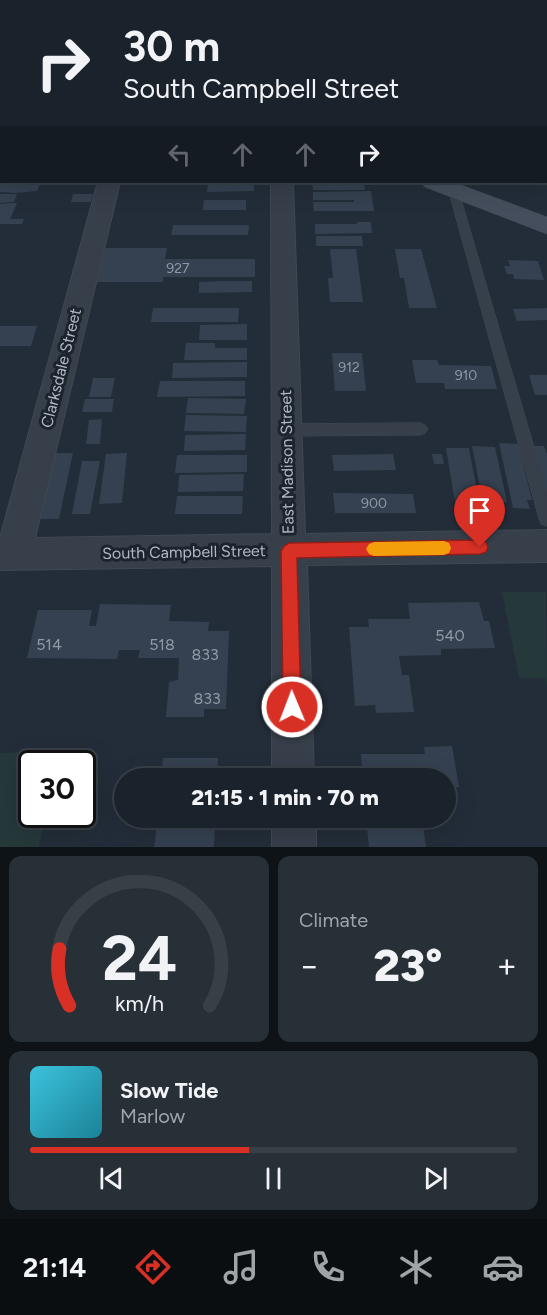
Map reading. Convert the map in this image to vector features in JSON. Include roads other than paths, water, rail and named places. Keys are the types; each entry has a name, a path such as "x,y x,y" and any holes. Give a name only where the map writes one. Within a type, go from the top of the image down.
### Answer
{"main road":[{"path":"443,185 547,226"}],"street":[{"name":"Clarksdale Street","path":"7,554 109,183"},
{"name":"East Madison Street","path":"282,183 293,768"},
{"name":"South Campbell Street","path":"7,554 547,546"},
{"path":"294,828 294,847"}],"lane":[{"path":"443,185 547,519"},
{"path":"287,430 420,429"}]}
